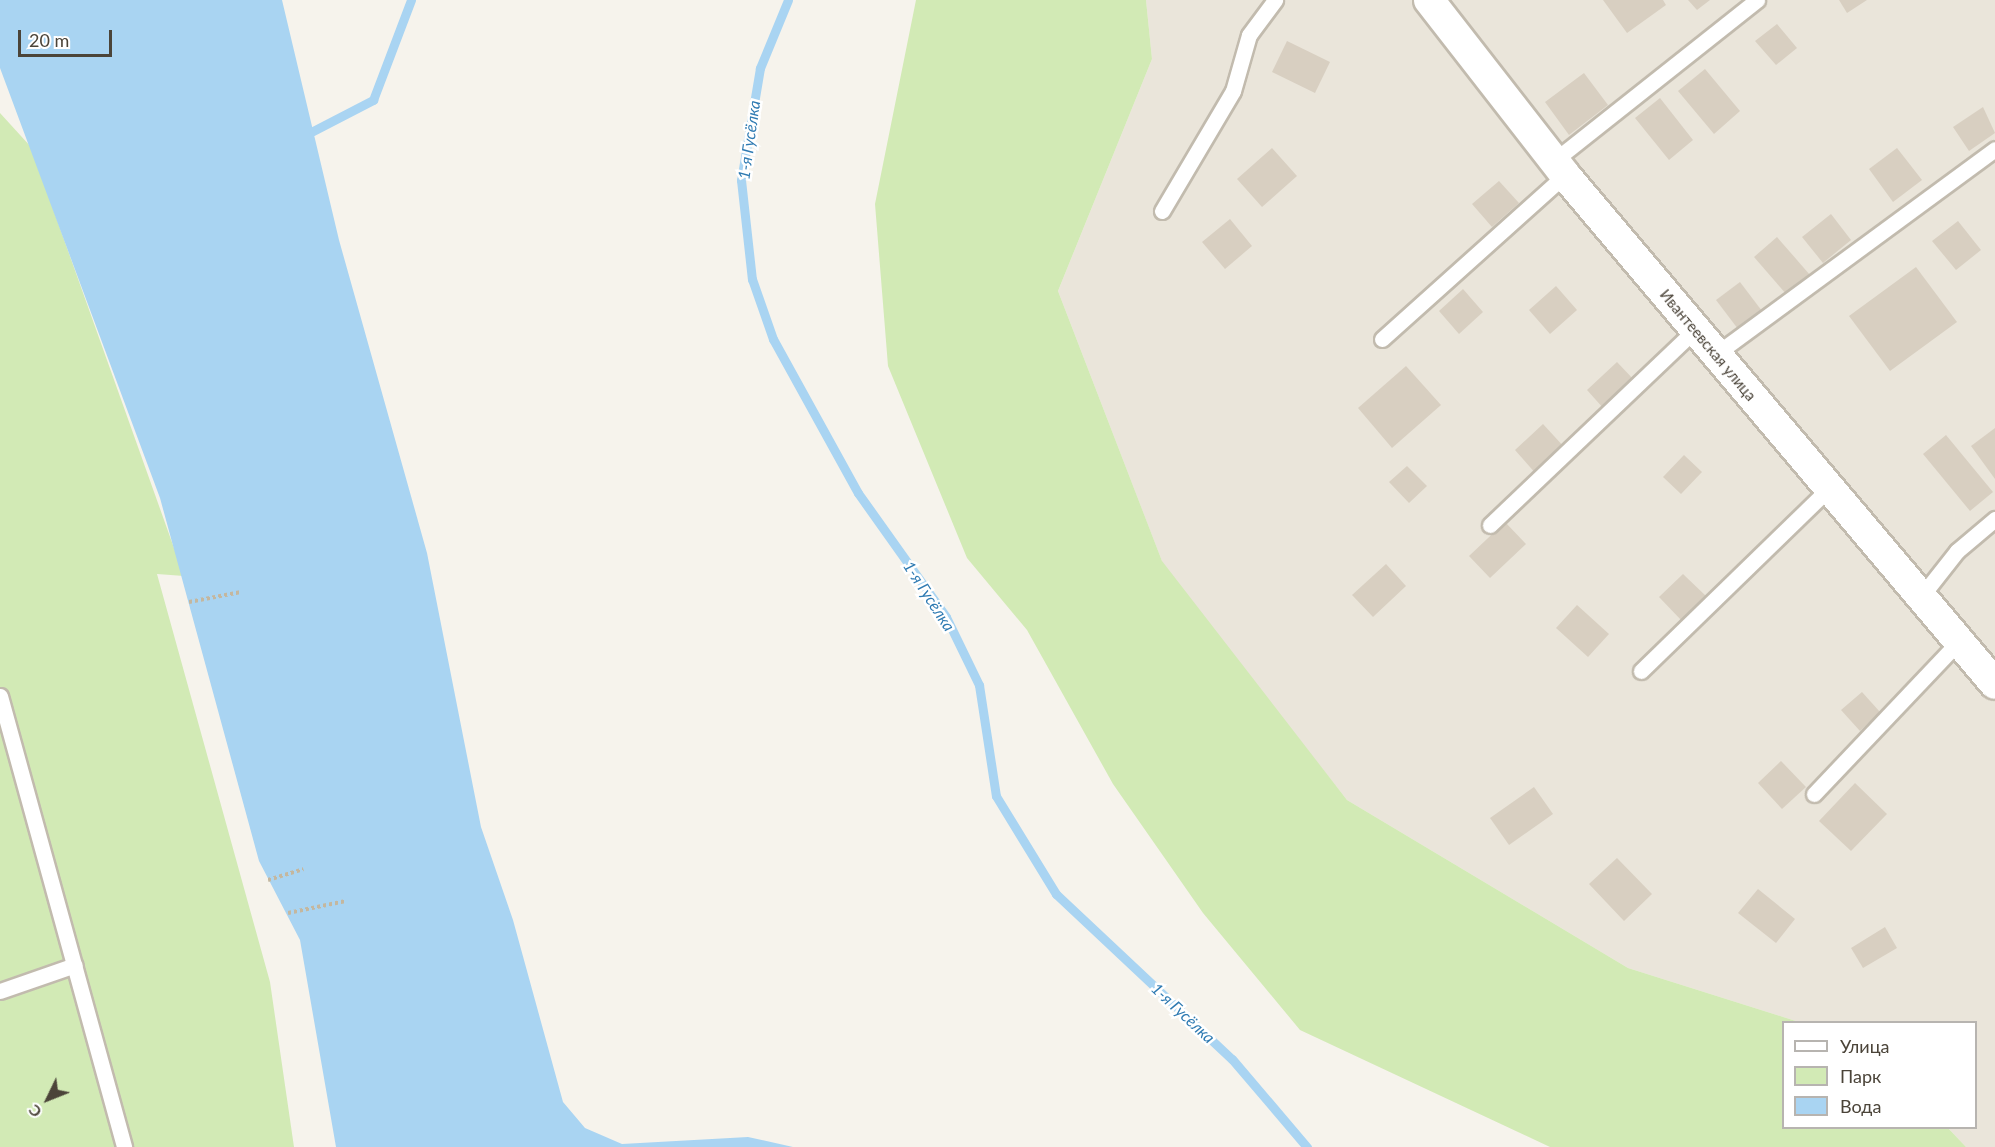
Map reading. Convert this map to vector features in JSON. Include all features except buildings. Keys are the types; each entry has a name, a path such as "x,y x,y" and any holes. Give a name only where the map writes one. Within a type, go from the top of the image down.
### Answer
{"street":[{"name":"Ивантеевская улица","path":"1429,0 1560,168 1828,489 1995,684"}],"lane":[{"path":"1162,211 1233,91 1249,35 1275,0"},
{"path":"1382,339 1560,168 1757,0"},
{"path":"1716,354 1995,149"},
{"path":"1490,525 1695,330"},
{"path":"1641,670 1828,489"},
{"path":"1920,598 1958,551 1995,519"},
{"path":"1814,794 1959,641"},
{"path":"0,696 124,1147"},
{"path":"0,991 75,965"}],"path":[{"path":"189,602 241,592"},
{"path":"268,880 303,869"},
{"path":"288,913 346,901"}],"shaded area":[{"path":"1146,0 1995,0 1995,1147 1966,1147 1949,1129 1977,1129 1977,1021 1796,1021 1628,968 1347,800 1165,569 1058,291 1152,59"}],"green space":[{"path":"916,0 1146,0 1152,59 1058,291 1162,561 1347,800 1628,968 1796,1021 1782,1021 1782,1129 1949,1129 1966,1147 1550,1147 1300,1030 1203,913 1113,784 1027,630 967,558 888,366 875,204"},
{"path":"0,113 31,147 184,576 157,574 270,982 294,1147 0,1147"}],"water":[{"path":"0,0 282,0 339,240 427,553 481,827 513,920 563,1102 585,1128 622,1144 748,1137 793,1147 336,1147 300,940 259,861 160,498 0,68"}],"waterway":[{"name":"1-я Гусёлка","path":"313,131 373,100 411,0"},
{"name":"1-я Гусёлка","path":"788,0 760,68 741,180 752,279 773,339 858,493 946,617 979,685 996,796 1056,894 1232,1059 1307,1147"}]}
